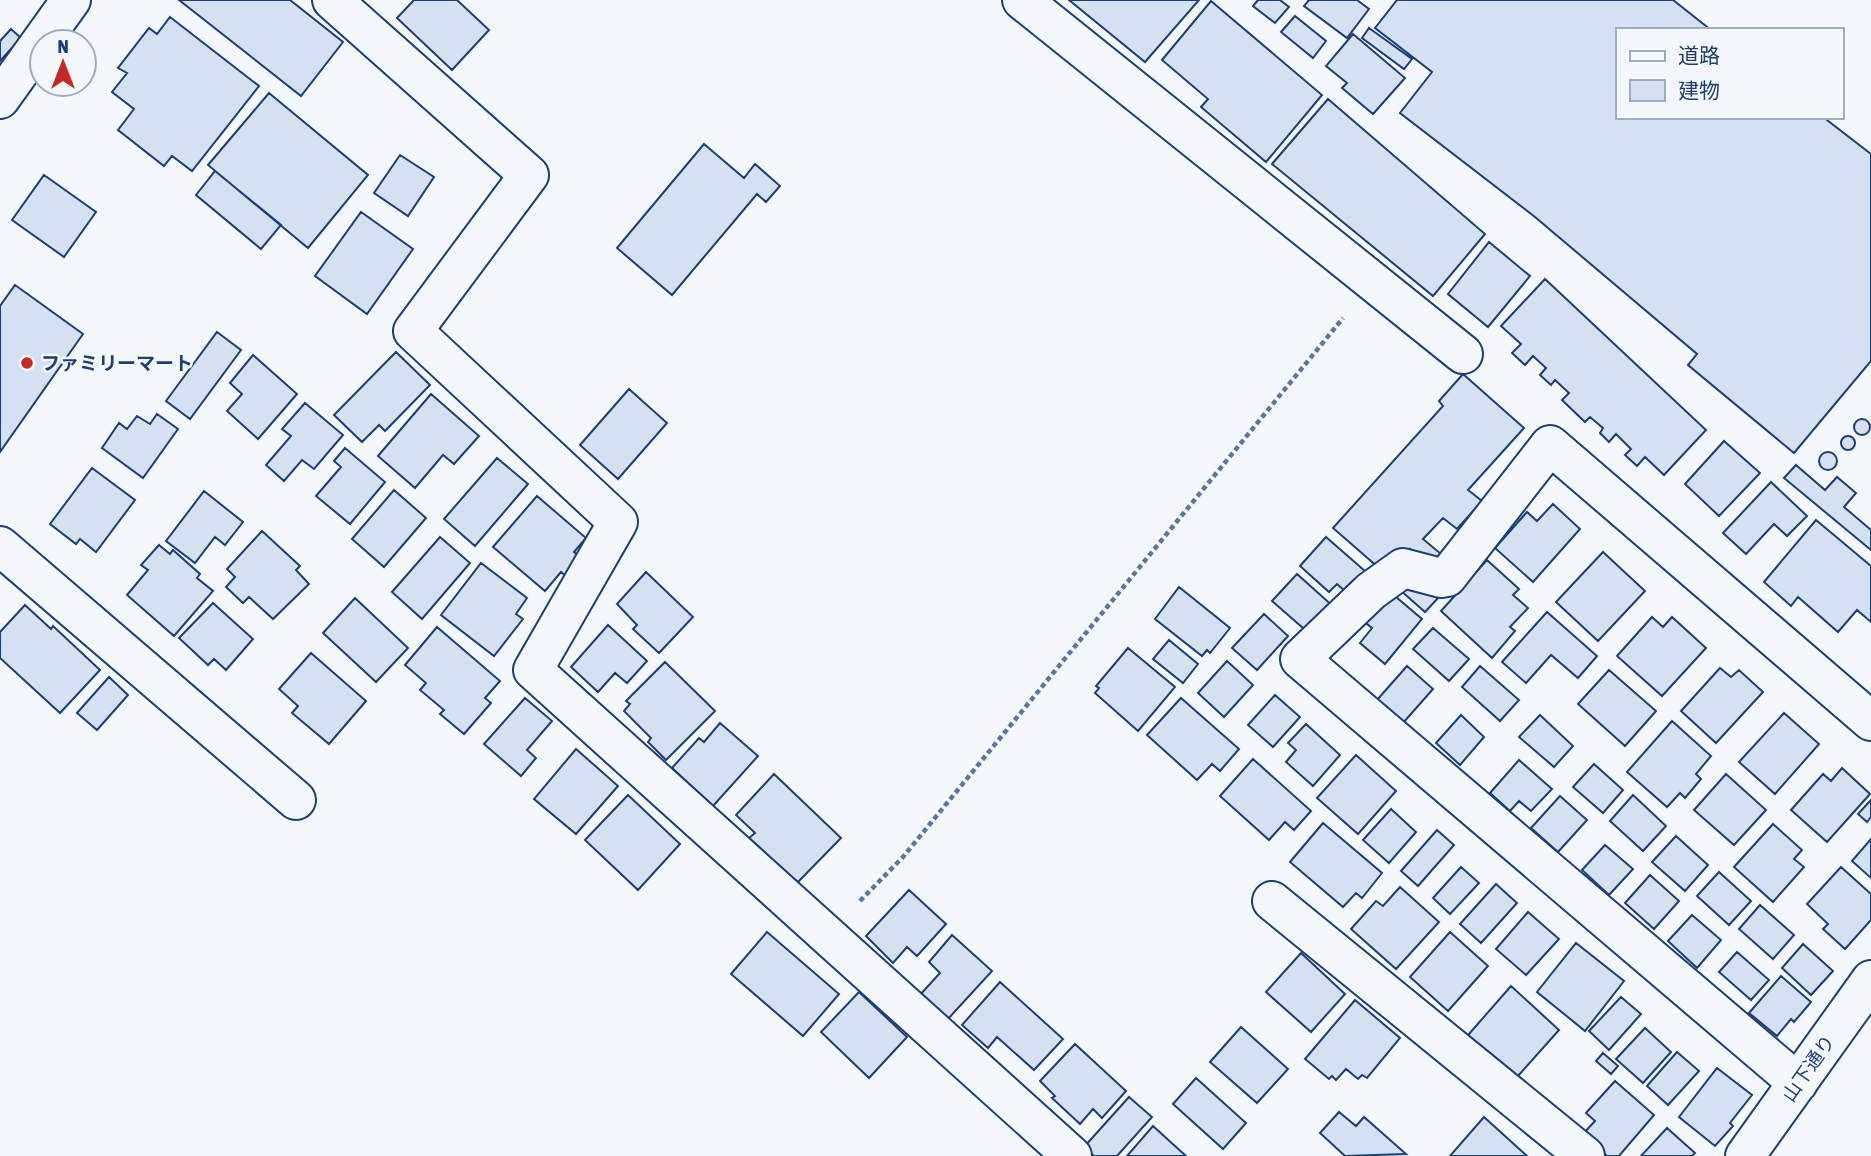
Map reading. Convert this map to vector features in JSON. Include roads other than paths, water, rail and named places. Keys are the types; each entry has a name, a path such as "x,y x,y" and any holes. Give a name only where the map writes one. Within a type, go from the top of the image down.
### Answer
{"street":[{"path":"0,99 71,0"},
{"path":"332,0 529,175 412,331 618,522 533,670 1072,1156"},
{"path":"1022,0 1463,354"},
{"path":"1798,1083 1300,659 1371,592 1403,568 1441,578 1447,577 1550,444 1871,721"},
{"path":"0,546 296,800"},
{"path":"1272,901 1585,1156"},
{"name":"山下通り","path":"1745,1156 1871,980"}],"place":[{"name":"ファミリーマート","path":"27,363"}]}
